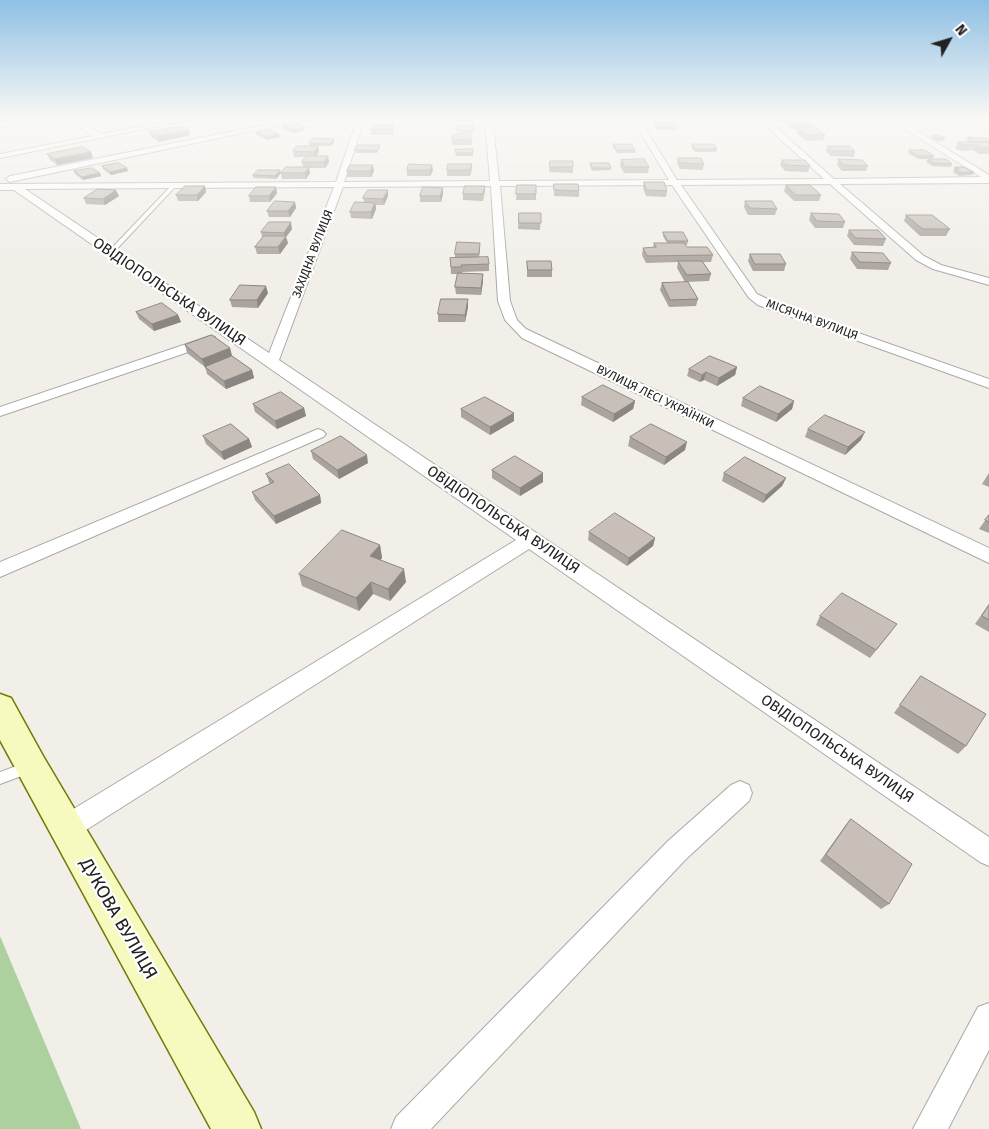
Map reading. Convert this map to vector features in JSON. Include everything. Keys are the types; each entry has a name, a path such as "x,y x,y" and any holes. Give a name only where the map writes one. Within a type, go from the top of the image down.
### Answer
{"street":[{"path":"0,181 56,170"},
{"name":"ЗАХІДНА ВУЛИЦЯ","path":"272,362 344,170"},
{"name":"ВУЛИЦЯ ЛЕСІ УКРАЇНКИ","path":"494,170 504,301 509,319 526,335 989,556"},
{"name":"МІСЯЧНА ВУЛИЦЯ","path":"666,170 753,296 762,302 989,384"},
{"path":"819,170 926,262 989,282"},
{"path":"973,170 989,180"},
{"path":"8,188 989,180"},
{"name":"ОВІДІОПОЛЬСЬКА ВУЛИЦЯ","path":"8,188 111,252 989,853"},
{"path":"0,412 230,333"},
{"path":"0,570 318,434"},
{"path":"66,828 531,540"},
{"name":"ДУКОВА ВУЛИЦЯ","path":"0,708 16,772 66,828 237,1129"},
{"path":"408,1129 677,850 740,794"},
{"path":"930,1129 989,1018"}],"lane":[{"path":"111,252 173,187"}],"green space":[{"path":"0,936 81,1129 0,1129"}],"building":[{"path":"95,170 100,173 82,177 74,171"},
{"path":"258,170 280,170 275,176 253,175"},
{"path":"284,170 307,170 305,173 281,173"},
{"path":"348,170 371,170 370,171"},
{"path":"955,170 969,170 974,172 961,173"},
{"path":"644,182 664,182 667,191 647,190"},
{"path":"554,184 578,184 579,191 554,190"},
{"path":"517,185 536,185 536,194 516,194"},
{"path":"786,185 810,185 821,195 796,195"},
{"path":"185,186 205,186 197,195 176,195"},
{"path":"465,186 485,186 483,194 463,194"},
{"path":"256,187 276,187 269,196 249,196"},
{"path":"423,187 443,188 440,196 420,196"},
{"path":"98,189 116,190 103,199 84,198"},
{"path":"368,190 388,190 383,199 363,198"},
{"path":"275,201 295,202 288,211 267,211"},
{"path":"745,201 772,201 777,209 750,208"},
{"path":"355,202 375,203 371,212 350,212"},
{"path":"519,213 541,213 541,223 519,223"},
{"path":"811,213 839,214 845,222 817,221"},
{"path":"906,215 932,215 950,229 923,229"},
{"path":"269,222 291,222 284,233 261,232"},
{"path":"849,230 878,230 886,239 856,238"},
{"path":"663,232 683,232 688,241 668,241"},
{"path":"264,236 286,236 278,247 255,247"},
{"path":"457,242 480,243 479,254 455,254"},
{"path":"654,243 684,243 687,247 707,247 713,255 647,256 643,248 656,247"},
{"path":"852,252 883,253 891,263 860,262"},
{"path":"750,254 780,254 786,264 755,264"},
{"path":"488,257 489,264 451,267 450,258"},
{"path":"527,261 551,261 552,270 528,270"},
{"path":"678,261 702,261 711,274 687,275"},
{"path":"458,273 483,274 481,288 455,287"},
{"path":"688,282 698,299 670,300 662,283"},
{"path":"240,285 266,286 257,300 230,300"},
{"path":"441,299 468,299 465,315 438,314"},
{"path":"162,303 178,315 152,324 136,312"},
{"path":"212,335 230,348 202,359 185,345"},
{"path":"232,356 252,370 224,381 205,367"},
{"path":"710,356 737,367 719,378 706,372 702,375 689,369"},
{"path":"603,385 635,401 614,414 582,397"},
{"path":"760,386 794,401 778,414 743,398"},
{"path":"281,392 304,408 275,421 253,404"},
{"path":"485,397 514,413 490,427 461,409"},
{"path":"825,415 865,432 848,447 808,429"},
{"path":"231,424 249,439 221,452 203,436"},
{"path":"651,424 687,442 666,457 630,437"},
{"path":"341,436 367,455 337,470 311,451"},
{"path":"515,456 543,473 520,488 492,470"},
{"path":"745,457 786,478 766,495 724,473"},
{"path":"289,464 320,495 274,516 252,492 274,482 266,474"},
{"path":"615,513 655,538 629,558 589,532"},
{"path":"342,530 380,545 370,556 404,569 388,589 371,582 356,598 299,574"},
{"path":"842,593 897,624 876,650 820,616"},
{"path":"989,605 989,620 982,616"},
{"path":"921,676 986,714 966,746 900,705"},
{"path":"851,819 912,864 889,904 826,855"}]}
